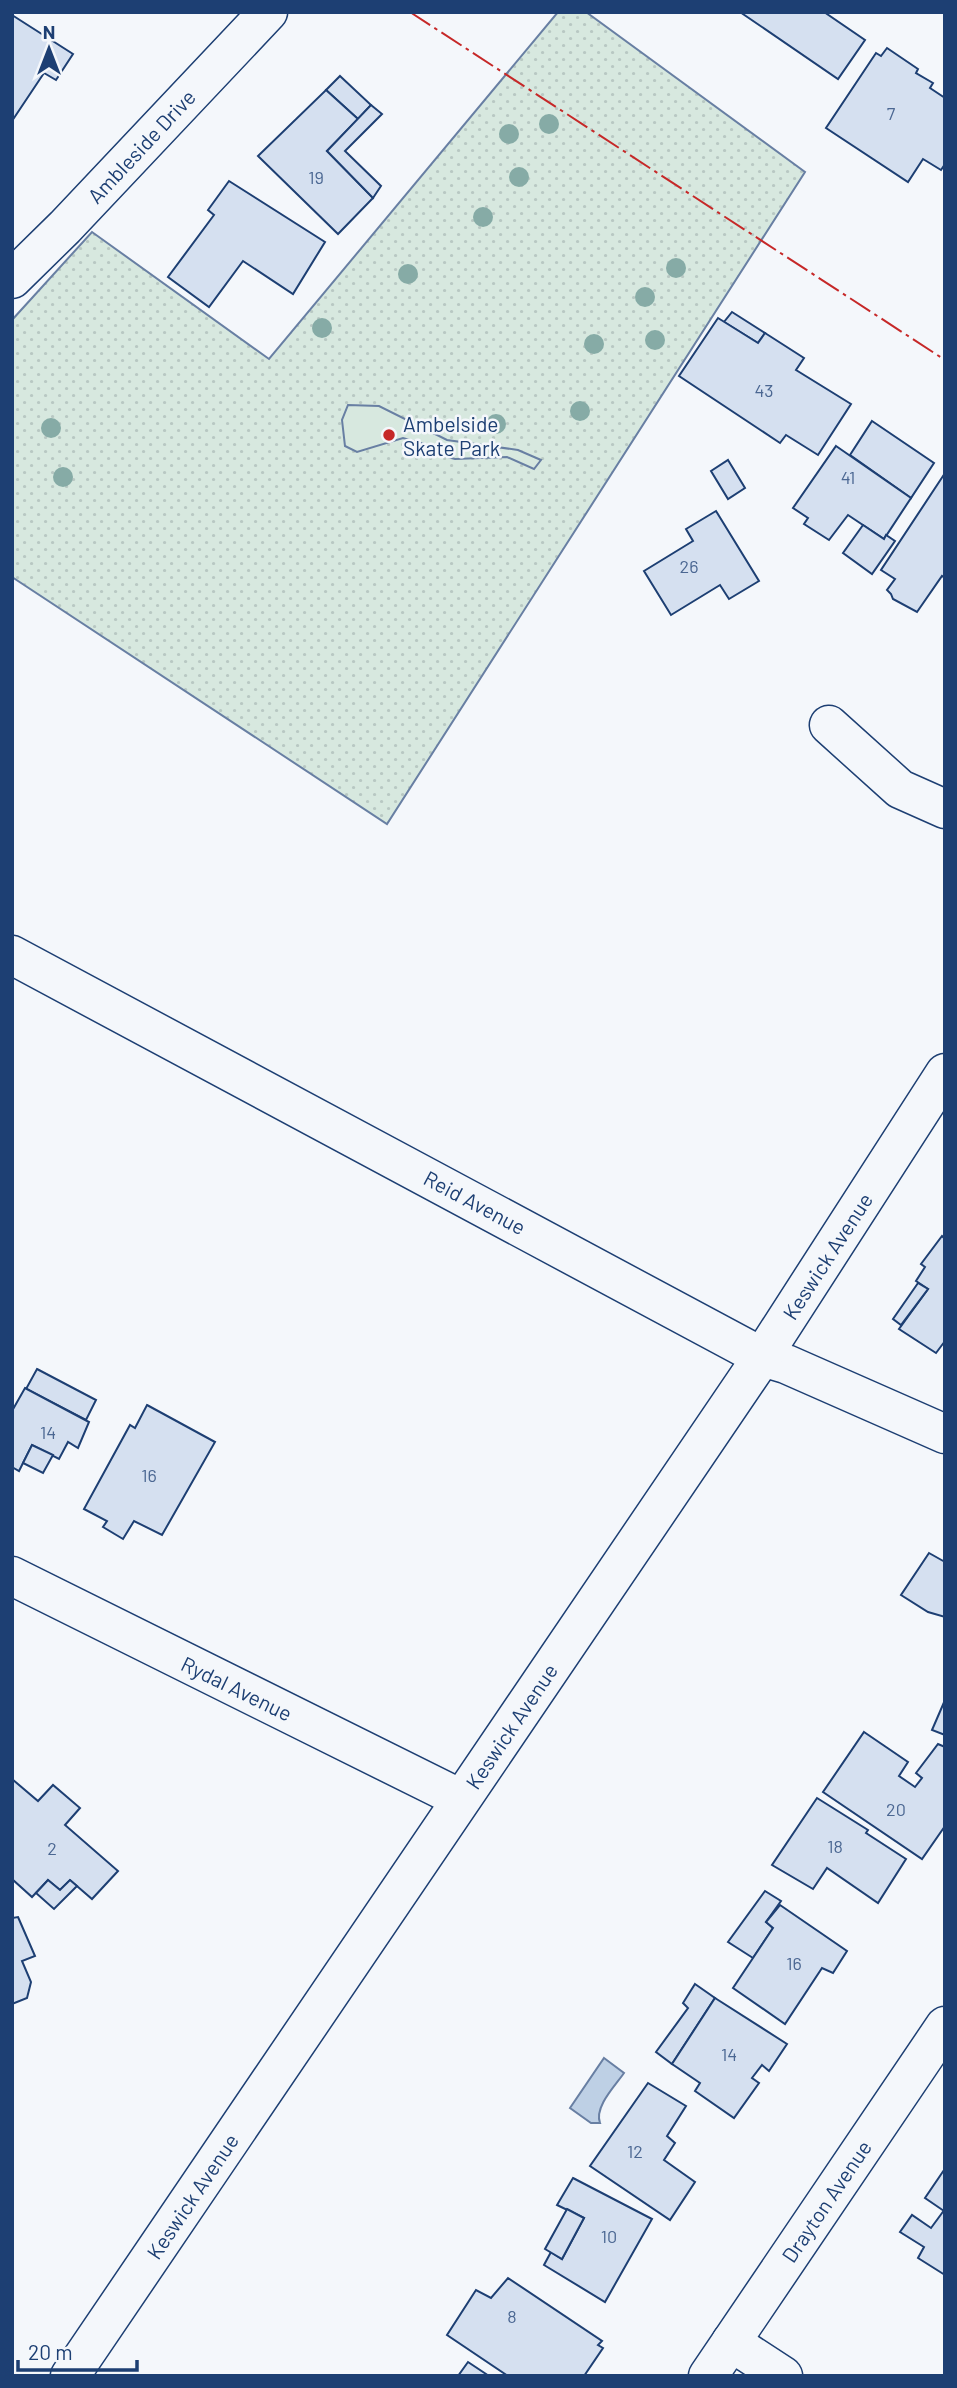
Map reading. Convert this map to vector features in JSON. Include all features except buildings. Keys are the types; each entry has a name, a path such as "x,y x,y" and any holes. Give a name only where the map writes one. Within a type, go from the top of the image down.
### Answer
{"street":[{"name":"Ambleside Drive","path":"12,279 65,227 268,12"},
{"path":"829,724 900,789 945,809"},
{"name":"Reid Avenue","path":"12,955 762,1356 945,1434"},
{"name":"Keswick Avenue","path":"70,2376 762,1356 945,1073"},
{"name":"Rydal Avenue","path":"18,1589 461,1799"},
{"name":"Drayton Avenue","path":"708,2376 945,2026"},
{"path":"731,2342 783,2376"}],"shaded area":[{"path":"558,12 586,12 805,172 387,824 12,577 12,320 92,232 269,359"},
{"name":"Ambelside Skate Park","path":"348,405 379,406 447,440 518,450 541,460 534,469 507,457 455,459 440,455 424,444 403,438 357,452 345,446 342,420"}],"water":[{"path":"604,2058 624,2073 600,2110 600,2123 591,2123 570,2108"}],"power":[{"path":"410,12 945,360"}],"place":[{"name":"Ambelside Skate Park","path":"389,435"}]}
